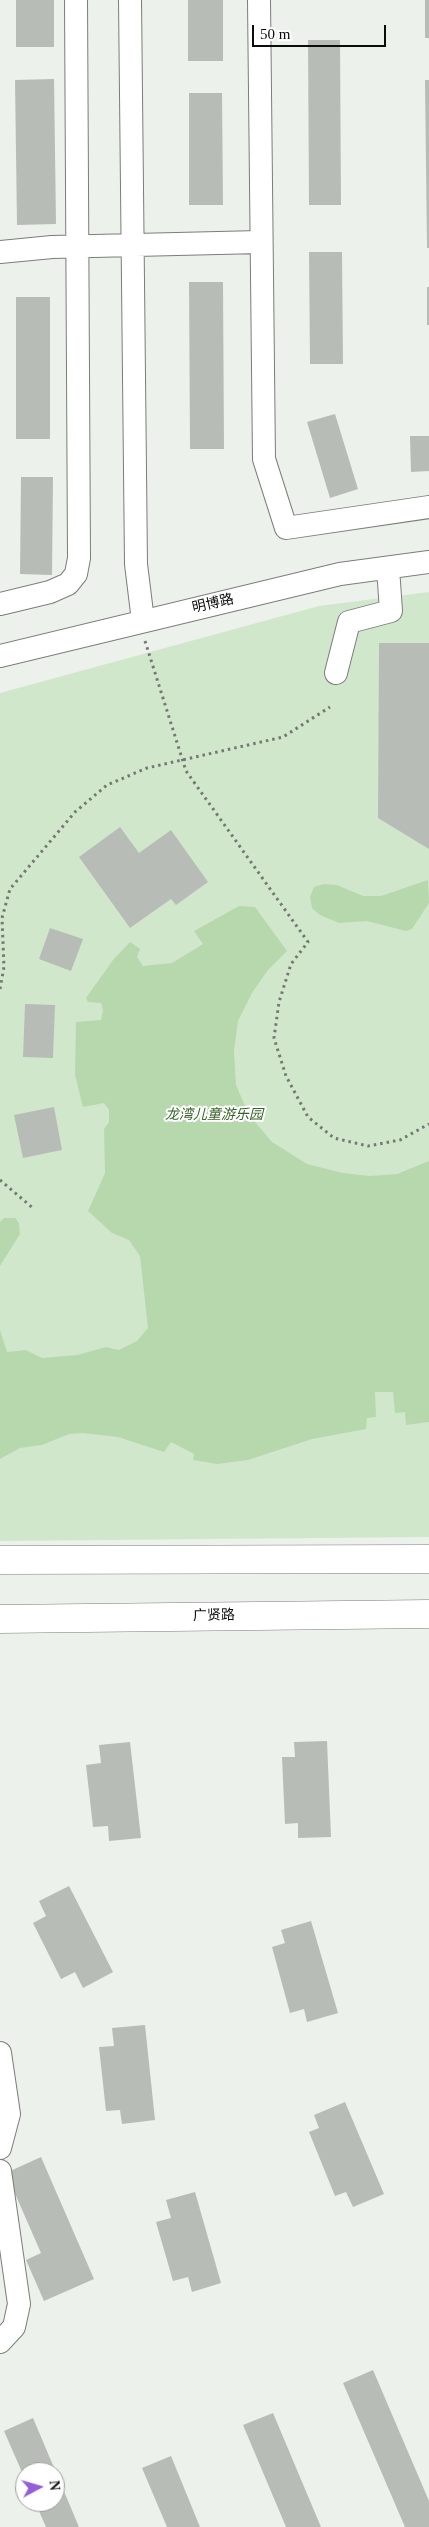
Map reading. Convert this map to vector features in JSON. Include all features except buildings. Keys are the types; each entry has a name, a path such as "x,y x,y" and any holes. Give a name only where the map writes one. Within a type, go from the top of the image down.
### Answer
{"main road":[{"path":"0,1560 429,1559"},
{"name":"广贤路","path":"0,1619 429,1614"}],"street":[{"path":"0,604 50,592 68,584 76,574 79,558 76,0"},
{"path":"130,0 136,564 141,621"},
{"path":"259,0 260,242 264,459 286,528 429,507"},
{"path":"0,252 78,246 260,242"},
{"name":"明博路","path":"0,656 340,574 429,562"},
{"path":"336,672 349,622 391,611 388,568"},
{"path":"0,2054 9,2114 0,2148"},
{"path":"0,2172 19,2304 5,2333"}],"path":[{"path":"141,621 186,771 308,942 292,964 279,1002 274,1038 286,1076 308,1117 334,1138 368,1146 400,1140 429,1124"},
{"path":"0,989 4,967 2,918 10,889 76,812 107,785 147,768 284,737 330,707"},
{"path":"0,1180 34,1209"}],"green space":[{"name":"龙湾儿童游乐园","path":"429,592 429,1537 0,1541 0,693 319,606"}],"shaded area":[{"path":"428,880 429,903 412,929 406,931 367,921 339,923 320,915 312,908 310,897 314,887 324,884 337,885 363,896 381,896"},
{"path":"239,906 255,907 287,951 268,970 252,993 238,1021 234,1051 236,1085 249,1115 272,1142 307,1164 343,1173 370,1176 397,1174 429,1161 429,1422 406,1425 405,1412 395,1413 393,1392 375,1392 376,1417 367,1418 366,1429 312,1439 248,1460 217,1464 193,1460 194,1454 171,1442 164,1452 118,1437 83,1433 69,1434 42,1445 20,1448 0,1459 0,1330 7,1352 26,1350 42,1358 77,1355 106,1347 119,1350 137,1341 148,1328 140,1256 129,1240 112,1233 88,1211 105,1173 104,1129 109,1122 109,1110 104,1103 83,1107 75,1075 76,1022 101,1020 103,1010 101,1003 88,1002 86,998 113,960 130,942 140,949 137,957 143,966 172,963 203,944 194,931"},
{"path":"4,1218 15,1218 19,1223 20,1234 0,1266 0,1222"}]}
